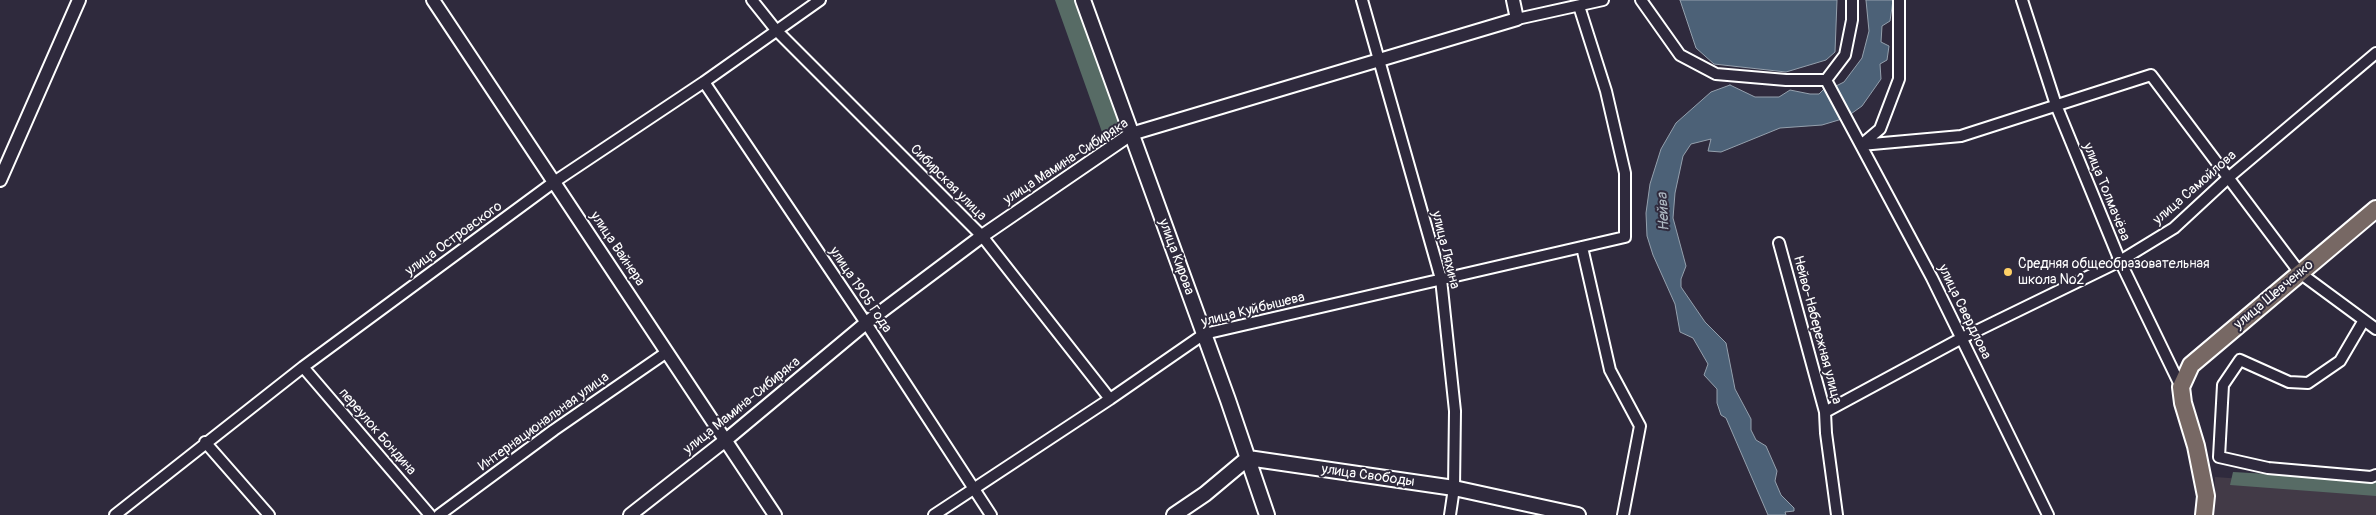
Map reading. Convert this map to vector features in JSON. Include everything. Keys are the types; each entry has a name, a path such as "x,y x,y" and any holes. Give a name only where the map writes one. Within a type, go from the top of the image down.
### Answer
{"main road":[{"name":"улица Кирова","path":"1083,0 1204,334 1267,515"},
{"name":"улица Шевченко","path":"2181,388 2191,365 2376,209"},
{"path":"2181,388 2183,403 2196,446 2206,496 2204,515"},
{"path":"1174,515 1205,494 1248,458"},
{"name":"улица Свободы","path":"1248,458 1454,488 1578,515"}],"street":[{"path":"0,180 79,0"},
{"name":"улица Вайнера","path":"433,0 727,439 775,515"},
{"name":"Сибирская улица","path":"752,0 776,30 982,236 1110,399"},
{"name":"улица Островского","path":"116,515 205,442 303,367 554,182 704,82 820,0"},
{"name":"улица Ляхина","path":"1362,0 1441,280 1455,411 1454,488 1450,515"},
{"path":"1513,0 1517,19"},
{"name":"улица Мамина-Сибиряка","path":"630,515 727,439 866,323 982,236 1131,134 1517,19 1603,0"},
{"path":"1641,0 1680,55 1716,74 1786,80 1826,80 1845,55 1852,20 1852,0"},
{"path":"1861,146 1880,129 1899,79 1899,0"},
{"name":"улица Толмачёва","path":"2022,0 2056,105 2120,261 2181,388"},
{"name":"улица Куйбышева","path":"934,515 1110,399 1204,334 1625,237 1625,173 1606,91 1579,6"},
{"name":"улица Самойлова","path":"1825,412 1960,339 2120,261 2174,228 2228,178 2376,53"},
{"path":"1861,146 1961,136 2151,75 2300,273 2376,329"},
{"name":"улица Свердлова","path":"1826,80 1932,278 1960,339 1992,398 2048,515"},
{"name":"улица 1905 Года","path":"704,82 866,323 991,515"},
{"name":"Нейво-Набережная улица","path":"1779,242 1825,412 1837,515"},
{"path":"1582,247 1610,370 1640,426 1624,515"},
{"path":"2364,320 2340,361 2308,383 2288,382 2240,360 2223,386 2219,457 2268,468 2371,477 2376,475"},
{"name":"Интернациональная улица","path":"439,515 554,430 667,352"},
{"name":"переулок Бондина","path":"303,367 430,515"},
{"path":"205,442 269,515"}],"shaded area":[{"path":"2215,477 2376,489 2376,515 2214,515"}],"green space":[{"path":"1055,0 1076,0 1123,129 1102,132"},
{"path":"2233,472 2376,480 2376,496 2230,485"}],"water":[{"path":"1680,0 1837,0 1835,52 1826,60 1786,72 1714,64 1696,48"},
{"path":"1866,0 1893,0 1890,21 1882,26 1881,42 1889,46 1887,60 1880,64 1881,79 1862,106 1848,116 1834,87 1844,82 1862,58 1869,31"},
{"name":"Нейва","path":"1730,85 1755,97 1779,97 1790,90 1819,94 1826,87 1842,119 1822,125 1780,128 1721,152 1708,151 1711,139 1691,144 1683,156 1675,193 1673,218 1686,266 1681,279 1681,287 1705,322 1726,343 1735,389 1751,419 1751,430 1756,440 1766,446 1777,471 1775,481 1781,495 1794,508 1794,511 1785,512 1786,515 1768,515 1726,418 1721,415 1717,403 1717,389 1704,375 1708,364 1693,338 1680,332 1675,304 1653,255 1647,236 1646,213 1650,184 1661,149 1676,123 1711,92"}],"place":[{"name":"Средняя общеобразовательная школа №2","path":"2008,272"}]}
